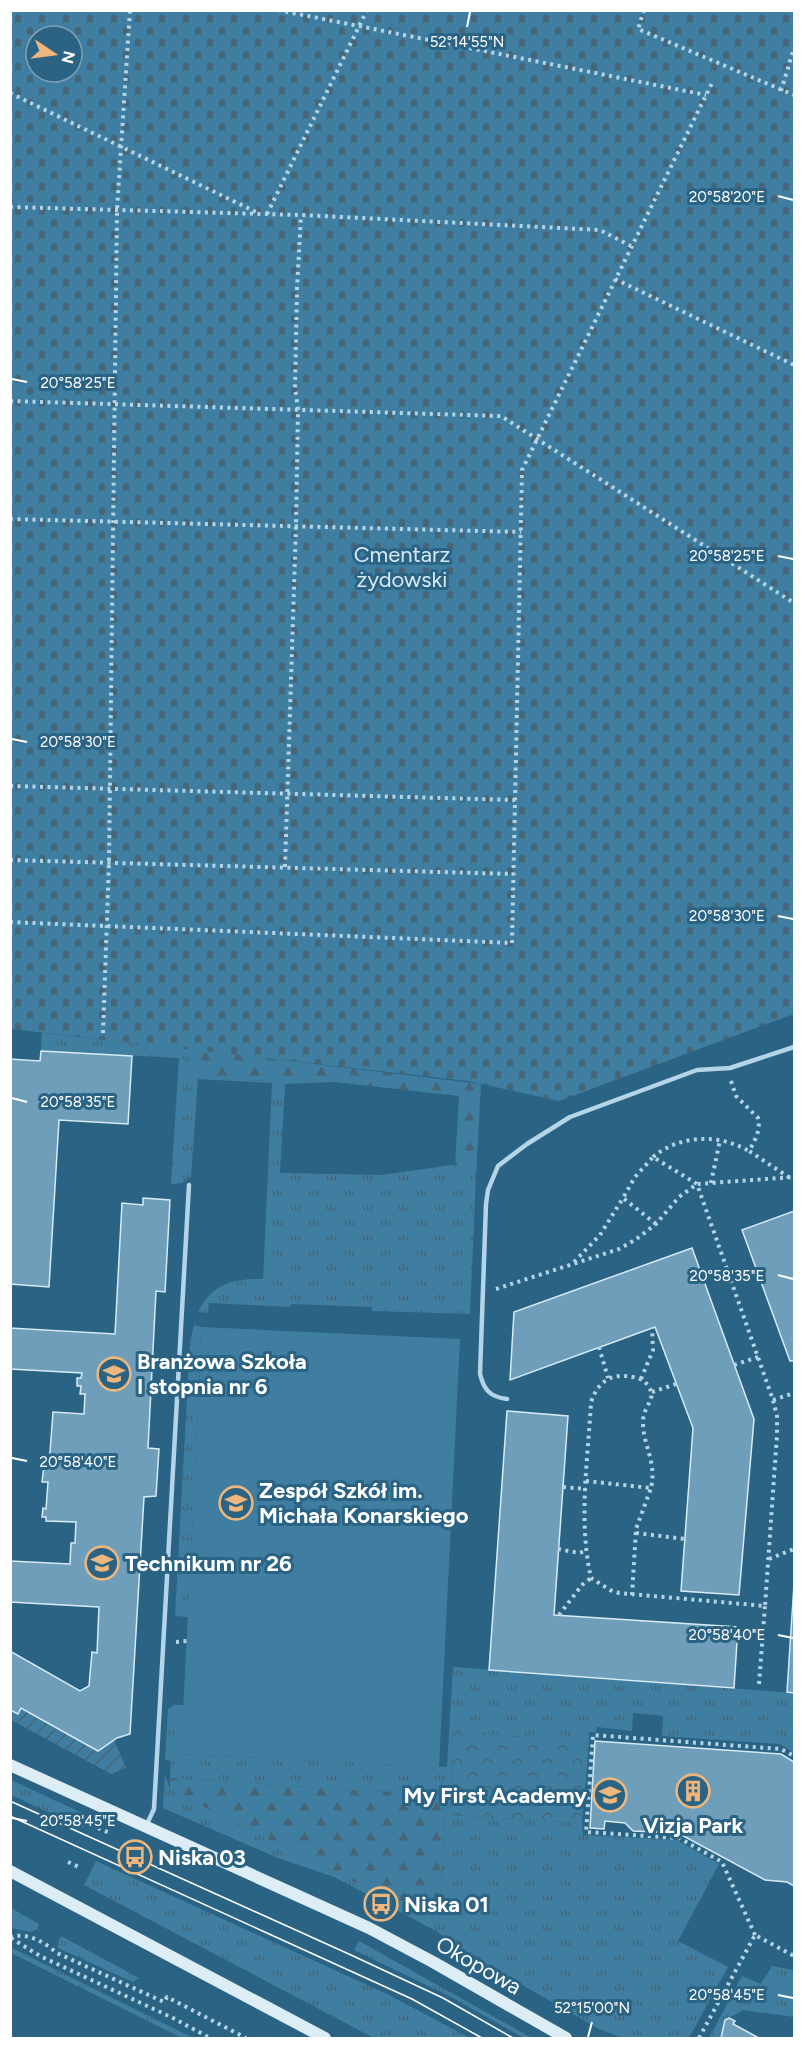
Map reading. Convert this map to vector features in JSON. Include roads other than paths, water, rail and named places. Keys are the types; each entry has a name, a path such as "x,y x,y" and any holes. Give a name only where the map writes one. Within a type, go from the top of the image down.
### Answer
{"main road":[{"name":"Okopowa","path":"10,1766 369,1928 434,1962 566,2038"},
{"path":"10,1871 326,2038"}],"lane":[{"path":"507,1399 497,1398 488,1393 483,1386 480,1374 488,1190 495,1172 506,1159 570,1118 697,1070 730,1068 795,1047"},
{"path":"146,1826 154,1809 189,1185"}],"tram line":[{"path":"10,1801 443,1998 513,2038"},
{"path":"10,1816 412,1999 482,2038"}],"place":[{"name":"Branżowa Szkoła I stopnia nr 6","path":"114,1374"},
{"name":"Zespół Szkół im. Michała Konarskiego","path":"236,1503"},
{"name":"Technikum nr 26","path":"102,1563"},
{"name":"Vizja Park","path":"693,1791"},
{"name":"My First Academy","path":"610,1795"},
{"name":"Niska 03","path":"135,1857"},
{"name":"Niska 01","path":"381,1904"}],"park label":[{"name":"Cmentarz żydowski","path":"402,566"}]}
